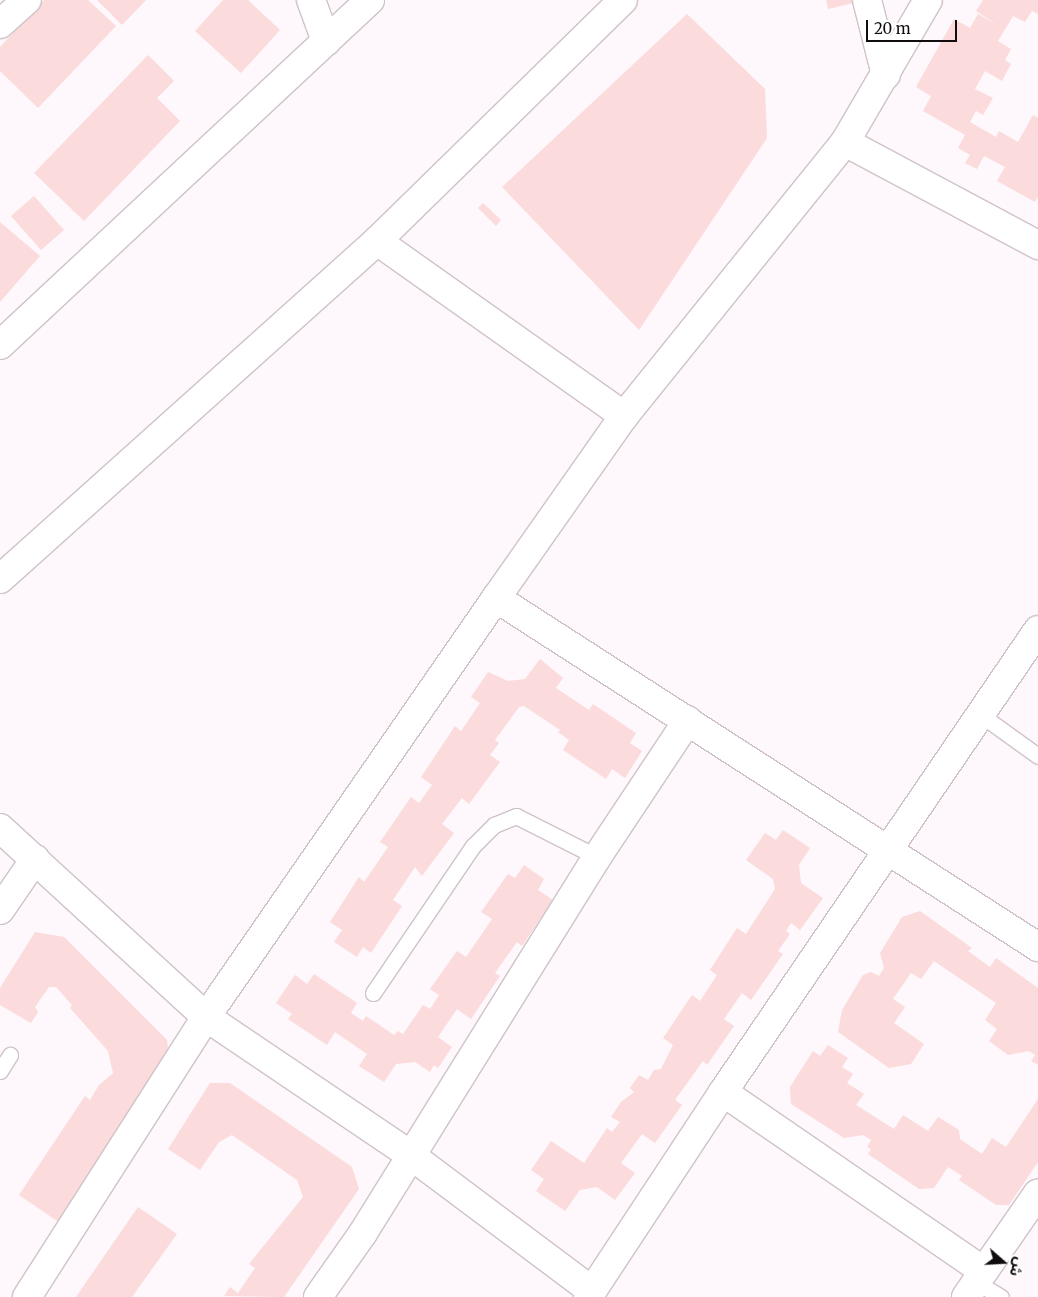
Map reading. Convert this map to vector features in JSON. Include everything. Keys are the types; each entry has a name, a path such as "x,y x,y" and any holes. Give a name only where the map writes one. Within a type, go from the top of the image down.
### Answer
{"street":[{"path":"0,24 27,0"},
{"path":"310,0 326,41"},
{"path":"0,345 370,0"},
{"path":"0,579 377,241 624,0"},
{"path":"867,0 886,75"},
{"path":"27,1297 206,1017 496,598 624,416 845,142 886,75 928,0"},
{"path":"845,142 1038,245"},
{"path":"377,241 624,416"},
{"path":"496,598 891,850 1038,947"},
{"path":"0,828 206,1017 409,1154 590,1294 723,1092 891,850 1038,630"},
{"path":"318,1297 363,1233 409,1154 597,857 688,720"},
{"path":"0,910 35,859"},
{"path":"723,1092 975,1283 1038,1193"}],"lane":[{"path":"981,716 1038,756"},
{"path":"373,993 473,846 494,825 516,816 597,857"},
{"path":"0,1070 10,1056"},
{"path":"975,1283 1001,1297"}],"building":[{"path":"44,0 88,0 116,26 38,108 0,71 0,47"},
{"path":"97,0 146,0 122,25"},
{"path":"223,0 248,0 280,30 241,73 195,31"},
{"path":"826,0 852,0 853,3 828,9"},
{"path":"983,0 1038,0 1038,14 1032,11 1025,22 1013,16 998,41 1011,49 1005,60 1011,64 1002,81 985,71 975,89 993,98 983,115 976,111 970,122 996,137 999,131 1018,142 1033,115 1038,118 1038,196 1035,202 997,181 1005,167 984,156 977,169 965,163 970,155 958,148 965,135 923,111 931,96 916,87 954,19 970,28 978,14 997,25 976,11"},
{"path":"687,14 765,89 767,138 639,330 502,187"},
{"path":"148,55 174,81 157,98 180,121 84,221 34,173"},
{"path":"34,196 64,230 41,250 11,216"},
{"path":"483,203 501,220 496,226 478,208"},
{"path":"0,222 40,256 0,302"},
{"path":"540,659 563,678 556,688 589,710 593,704 636,733 630,743 642,751 625,778 612,769 606,779 563,750 569,740 558,732 560,730 524,706 519,707 495,740 499,743 490,755 500,762 469,804 462,798 442,824 454,833 422,876 415,867 393,900 402,906 371,953 363,947 357,957 334,942 342,930 330,922 359,877 364,882 388,847 380,842 411,797 419,803 432,785 421,777 455,726 461,731 480,703 471,697 488,672 508,681 525,679"},
{"path":"783,830 810,848 799,865 801,883 823,898 800,930 791,923 786,931 790,934 778,951 783,954 751,1000 742,993 724,1019 734,1026 707,1065 703,1061 675,1100 682,1105 655,1143 642,1134 621,1163 635,1173 615,1200 597,1187 580,1190 565,1211 536,1191 544,1179 531,1170 551,1141 584,1163 607,1128 612,1132 620,1122 611,1117 621,1102 634,1092 630,1088 639,1075 648,1080 654,1070 661,1069 673,1045 663,1038 692,995 700,1001 717,975 710,970 737,928 746,934 775,889 773,879 746,860 765,833 776,840"},
{"path":"524,865 544,879 538,890 553,900 522,946 517,942 495,973 500,976 471,1019 457,1009 438,1037 452,1047 438,1068 434,1065 430,1072 415,1062 396,1064 384,1082 359,1066 367,1054 335,1032 327,1045 288,1019 292,1014 276,1003 295,975 307,984 314,974 357,1003 351,1013 363,1021 366,1016 394,1035 398,1031 403,1034 423,1005 430,1009 439,995 430,989 457,951 466,957 492,919 481,912 508,874 515,878"},
{"path":"920,911 972,948 968,951 990,967 996,958 1038,988 1038,1065 1031,1061 1035,1055 1029,1051 1008,1055 989,1041 997,1029 985,1020 996,1003 934,961 921,979 911,973 893,999 905,1007 894,1023 924,1044 911,1064 889,1068 838,1032 842,1010 863,975 871,972 879,976 884,968 880,953 902,917"},
{"path":"35,932 64,937 167,1040 170,1065 60,1223 19,1195 85,1096 90,1100 99,1085 113,1073 108,1051 70,1008 72,1005 56,987 49,987 35,1007 38,1012 31,1023 0,1005 0,988"},
{"path":"828,1045 848,1058 842,1067 853,1074 847,1083 864,1094 856,1105 894,1129 903,1115 928,1131 938,1117 959,1130 960,1139 982,1154 992,1138 1006,1147 1038,1099 1038,1162 1009,1205 996,1205 959,1180 962,1176 948,1167 934,1188 919,1189 868,1154 871,1149 867,1147 871,1140 863,1135 844,1138 791,1104 790,1087 813,1051 820,1056"},
{"path":"210,1083 230,1083 352,1167 359,1189 284,1297 224,1296 230,1287 238,1293 255,1268 249,1264 303,1197 297,1180 232,1135 219,1142 200,1170 168,1149"},
{"path":"138,1207 177,1234 132,1297 76,1297"}]}
